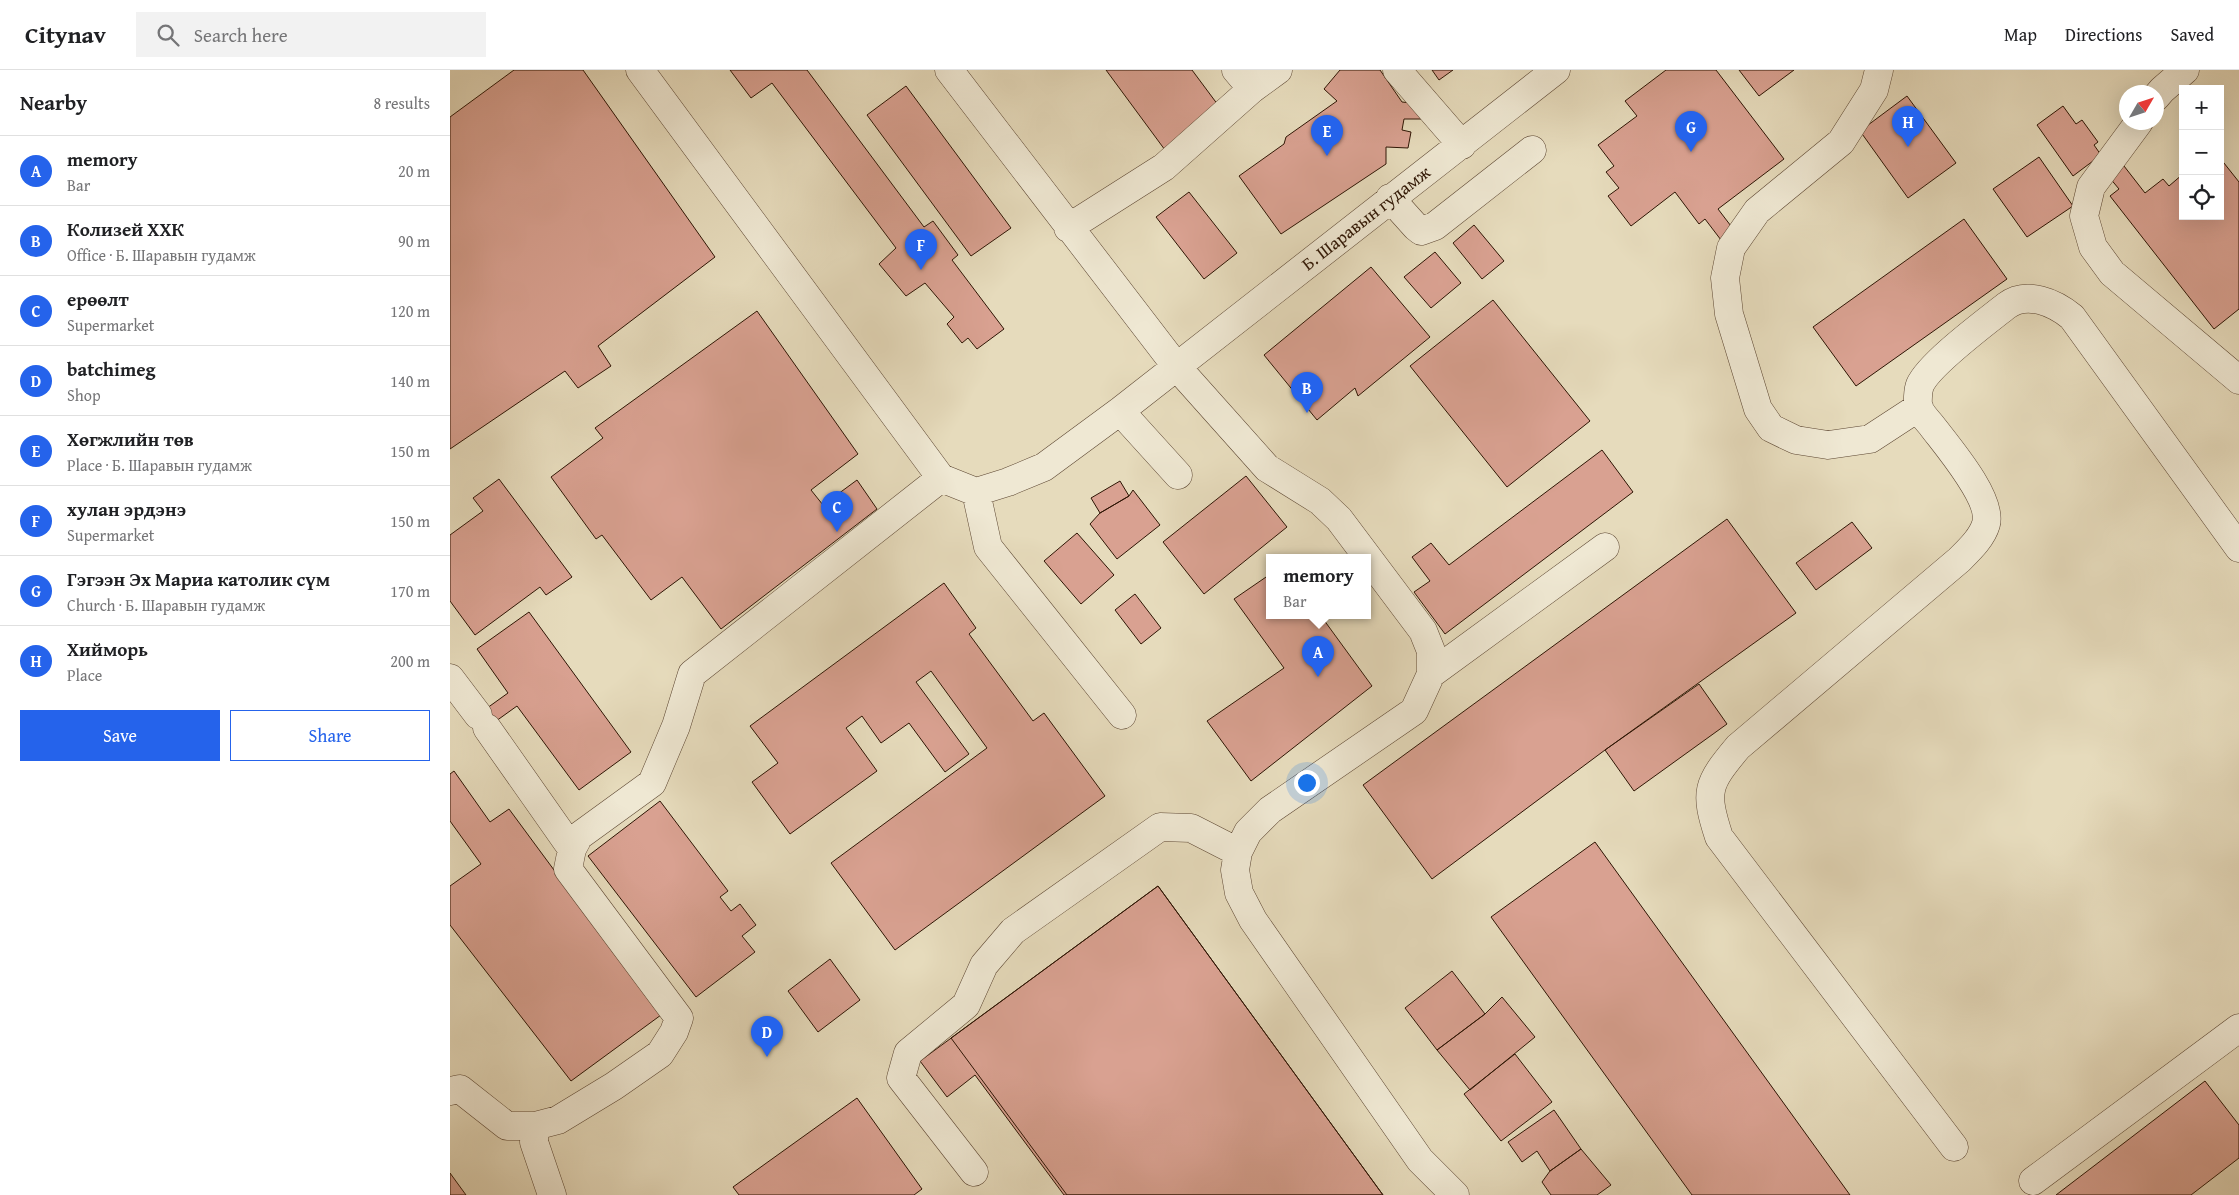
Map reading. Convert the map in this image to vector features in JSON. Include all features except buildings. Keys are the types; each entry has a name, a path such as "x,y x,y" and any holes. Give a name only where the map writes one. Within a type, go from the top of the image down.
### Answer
{"street":[{"path":"640,70 941,478 976,492 988,547 1122,715"},
{"path":"949,70 1068,228 1176,366 1267,468 1320,501 1339,519 1365,554"},
{"path":"1068,228 1164,167 1244,80 1278,70"},
{"path":"1397,70 1462,145"},
{"name":"Б. Шаравын гудамж","path":"976,492 1008,482 1044,467 1120,411 1556,70"},
{"path":"1879,70 1874,90 1841,142 1757,211 1731,248 1725,278 1729,314 1758,409 1771,428 1796,440 1828,445 1870,438 1919,407"},
{"path":"2164,88 2185,70"},
{"path":"2133,130 2091,187 2084,216 2093,247 2112,273 2239,380"},
{"path":"1390,198 1421,231 1426,230 1435,226 1532,150"},
{"path":"1954,1147 1719,837 1712,814 1709,792 1720,768 1738,747 1959,560 1975,543 1987,523 1985,504 1976,486 1919,407 1919,387 1930,369 2008,304 2025,299 2042,300 2058,306 2072,317 2239,548"},
{"path":"1120,411 1178,475"},
{"path":"450,1091 460,1089 507,1126 535,1126 558,1120 614,1086 660,1054 674,1032 680,1018 568,869 572,849 579,836 652,783 676,726 692,674 941,478"},
{"path":"1431,674 1605,547"},
{"path":"1371,562 1423,631 1431,651 1431,674 1414,711 1270,810 1248,832 1238,852 1235,870 1239,893 1253,920 1420,1160 1455,1195"},
{"path":"450,678 483,721 572,849"},
{"path":"974,1172 900,1078 908,1053 966,1005 984,965 1014,931 1160,827 1191,828 1238,852"},
{"path":"2033,1182 2239,1028"},
{"path":"535,1126 534,1142 552,1195"}],"place":[{"name":"Хийморь","path":"1908,147"},
{"name":"Гэгээн Эх Мариа католик сүм","path":"1691,152"},
{"name":"Хөгжлийн төв","path":"1327,156"},
{"name":"хулан эрдэнэ","path":"921,270"},
{"name":"Колизей ХХК","path":"1307,413"},
{"name":"ерөөлт","path":"837,532"},
{"name":"memory","path":"1318,677"},
{"name":"batchimeg","path":"767,1057"}]}
